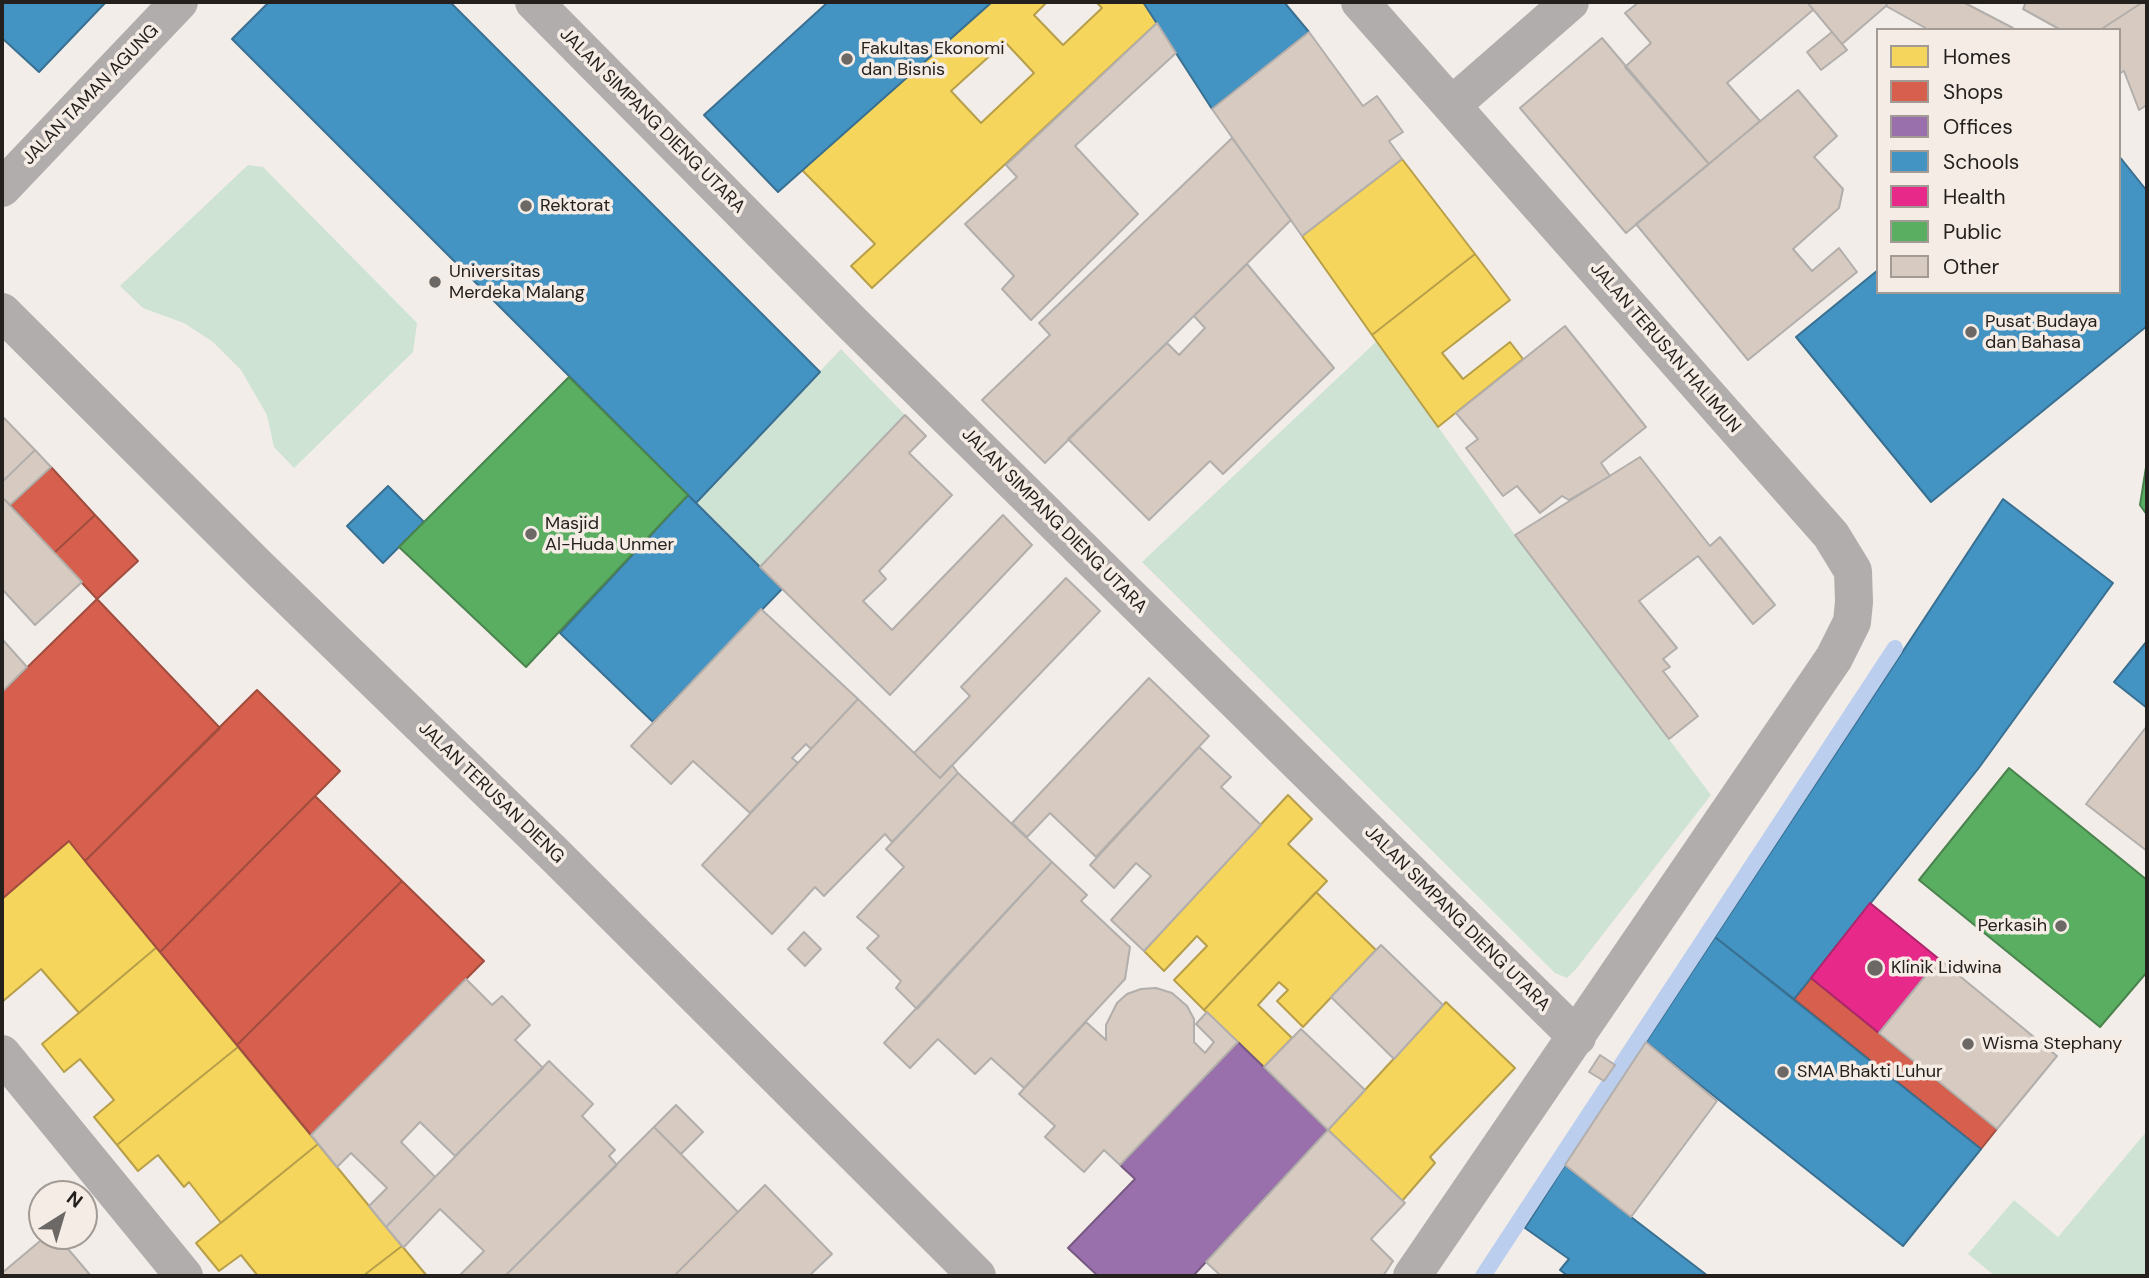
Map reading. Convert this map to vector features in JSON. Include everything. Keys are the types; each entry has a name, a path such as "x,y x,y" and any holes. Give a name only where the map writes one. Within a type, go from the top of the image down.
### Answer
{"street":[{"name":"JALAN TAMAN AGUNG","path":"2,188 179,2"},
{"name":"JALAN SIMPANG DIENG UTARA","path":"534,2 851,322 1577,1037"},
{"name":"JALAN TERUSAN HALIMUN","path":"1360,2 1831,535 1853,571 1852,622 1834,658 1577,1037"},
{"path":"1452,105 1570,2"},
{"name":"JALAN TERUSAN DIENG","path":"2,312 259,568 553,853 977,1276"},
{"path":"1412,1276 1577,1037"},
{"path":"2,1054 184,1276"}],"green space":[{"path":"248,165 263,167 417,323 413,352 294,468 274,447 267,415 241,370 213,342 184,323 143,308 120,286"},
{"path":"1377,341 1515,535 1711,795 1567,978 1555,973 1142,562"},
{"path":"841,349 905,415 760,567 696,503"},
{"path":"2147,1131 2147,1276 1995,1276 1968,1254 2014,1200 2058,1237"}],"building: Homes":[{"path":"992,2 1047,2 1034,15 1063,45 1102,8 1096,2 1143,2 1157,23 872,288 851,266 875,244 802,170","holes":["1005,42 1034,73 981,123 951,91"]},
{"path":"1402,159 1475,254 1372,335 1302,236"},
{"path":"1475,254 1510,300 1442,353 1463,379 1510,342 1523,359 1438,427 1372,335"},
{"path":"1288,795 1312,819 1288,844 1327,881 1204,1010 1174,980 1207,946 1197,936 1164,971 1144,951"},
{"path":"69,841 157,947 79,1013 41,969 2,1002 2,899"},
{"path":"1316,892 1376,950 1303,1027 1277,1001 1288,990 1279,982 1258,1005 1292,1038 1264,1067 1204,1010"},
{"path":"157,947 238,1047 117,1145 94,1117 114,1100 80,1059 64,1072 42,1044"},
{"path":"1446,1002 1515,1068 1430,1157 1435,1163 1402,1201 1328,1130"},
{"path":"238,1047 318,1144 221,1223 189,1182 184,1187 158,1155 138,1171 117,1145"},
{"path":"318,1144 402,1246 363,1276 258,1276 241,1255 219,1271 196,1243"},
{"path":"402,1246 427,1276 363,1276"}],"building: Shops":[{"path":"51,467 95,515 54,553 10,505"},
{"path":"95,515 138,561 97,599 54,553"},
{"path":"97,599 220,728 85,861 69,841 2,899 2,692"},
{"path":"257,690 340,771 160,952 85,861"},
{"path":"315,796 402,881 237,1045 160,952"},
{"path":"402,881 484,961 311,1135 237,1045"},
{"path":"1811,978 1997,1129 1981,1149 1794,999"}],"building: Offices":[{"path":"1238,1042 1328,1130 1193,1276 1098,1276 1068,1248 1135,1179 1120,1165"}],"building: Schools":[{"path":"2,2 106,2 39,72 2,38"},
{"name":"Rektorat","path":"269,2 450,2 820,372 696,503 232,39"},
{"name":"Fakultas Ekonomi dan Bisnis","path":"828,2 992,2 778,192 704,115"},
{"path":"1143,2 1284,2 1309,32 1212,109"},
{"name":"Pusat Budaya dan Bahasa","path":"2121,158 2147,191 2147,326 1931,502 1796,337 1876,272 1876,294 2121,294"},
{"path":"388,486 424,522 383,563 347,526"},
{"path":"688,495 782,589 653,722 560,633"},
{"path":"2003,499 2113,583 1978,769 1794,999 1715,937"},
{"path":"2147,641 2147,708 2114,682"},
{"name":"SMA Bhakti Luhur","path":"1715,937 1981,1149 1903,1246 1646,1042"},
{"path":"1565,1165 1708,1276 1568,1276 1560,1270 1569,1259 1525,1228"}],"building: Health":[{"name":"Klinik Lidwina","path":"1870,903 1939,959 1879,1033 1811,978"}],"building: Public":[{"name":"Masjid Al-Huda Unmer","path":"569,377 688,495 526,667 399,547"},
{"path":"2147,461 2147,515 2140,505"},
{"name":"Perkasih","path":"2009,768 2147,880 2147,972 2100,1027 1919,880"}],"building: Other":[{"path":"1639,2 1807,2 1813,10 1727,83 1760,121 1709,164 1625,67 1651,43 1625,13"},
{"path":"1807,2 1888,2 1842,44"},
{"path":"1888,2 1963,2 2013,28 1925,28 1886,6"},
{"path":"2026,2 2143,2 2103,28 2057,28 2023,9"},
{"path":"2147,2 2147,105 2139,110 2124,71 2121,73 2121,28 2103,28"},
{"path":"1157,23 1176,53 1075,146 1138,214 1031,320 1002,289 1014,276 965,224 1017,177 1006,165"},
{"path":"1309,32 1363,106 1377,96 1403,132 1389,141 1402,159 1302,236 1212,109"},
{"path":"1832,32 1847,50 1821,70 1807,52"},
{"path":"1602,38 1709,164 1626,233 1520,108"},
{"path":"1798,90 1837,136 1814,157 1843,189 1839,208 1793,249 1812,271 1839,248 1857,272 1748,360 1636,224"},
{"path":"1232,138 1291,220 1045,463 982,400 1050,335 1039,323"},
{"path":"1247,264 1334,368 1223,474 1210,461 1149,520 1068,439 1167,343 1179,355 1205,328 1194,316"},
{"path":"1565,326 1646,427 1601,463 1610,476 1569,500 1562,496 1540,513 1517,486 1503,496 1466,448 1478,439 1456,413"},
{"path":"905,415 926,436 909,453 952,495 879,571 886,579 863,601 892,630 1003,515 1032,545 890,695 760,567"},
{"path":"2,416 35,450 2,482"},
{"path":"35,450 51,467 10,505 2,497 2,482"},
{"path":"1640,457 1710,546 1720,537 1775,605 1753,624 1698,556 1639,601 1677,648 1663,659 1670,667 1663,671 1698,716 1669,739 1515,535"},
{"path":"2,497 82,582 35,625 2,589"},
{"path":"1066,578 1100,611 940,778 914,753 970,696 961,687"},
{"path":"761,609 858,699 811,749 806,744 792,758 798,763 750,813 693,761 671,784 631,746"},
{"path":"2,639 27,667 2,692"},
{"path":"1149,678 1209,736 1096,857 1050,813 1027,837 1012,823"},
{"path":"858,699 940,778 952,765 958,773 892,842 885,834 824,896 815,887 772,934 702,865"},
{"path":"2147,726 2147,851 2086,804"},
{"path":"1199,747 1231,777 1221,787 1261,825 1144,951 1111,920 1151,876 1136,863 1114,888 1090,865"},
{"path":"958,773 1052,862 917,1009 896,988 901,981 867,948 879,936 857,917 904,867 886,849"},
{"path":"1052,862 1087,895 1081,901 1130,947 1125,979 1024,1088 991,1058 975,1074 938,1039 910,1068 884,1043"},
{"path":"804,932 821,949 805,966 788,949"},
{"path":"1381,945 1443,1005 1394,1059 1331,997"},
{"name":"Wisma Stephany","path":"1939,959 2057,1056 1997,1129 1879,1033"},
{"path":"466,979 492,1005 502,996 530,1025 515,1040 543,1068 455,1156 420,1122 401,1142 435,1177 386,1227 369,1206 387,1188 351,1153 337,1167 311,1135"},
{"path":"1156,988 1172,993 1187,1006 1194,1019 1194,1042 1205,1053 1214,1042 1196,1024 1207,1012 1238,1042 1120,1165 1104,1150 1084,1172 1045,1137 1055,1126 1019,1094 1086,1022 1106,1040 1106,1025 1117,1003 1127,994"},
{"path":"1301,1029 1365,1090 1328,1130 1264,1067"},
{"path":"1646,1042 1717,1101 1631,1217 1565,1165"},
{"path":"1600,1055 1615,1065 1604,1081 1589,1072"},
{"path":"549,1061 593,1104 582,1116 615,1150 609,1156 617,1165 505,1276 459,1276 484,1251 440,1209 404,1247 402,1246 386,1227"},
{"path":"676,1105 703,1132 681,1154 654,1127"},
{"path":"654,1127 738,1212 674,1276 505,1276"},
{"path":"1328,1130 1405,1203 1371,1239 1393,1261 1383,1276 1221,1276 1206,1262"},
{"path":"765,1185 832,1254 809,1276 674,1276"},
{"path":"29,1250 69,1250 91,1276 2,1276 2,1273"}],"waterway":[{"path":"1483,1276 1895,648"}],"place":[{"name":"Fakultas Ekonomi dan Bisnis","path":"847,59"},
{"name":"Rektorat","path":"526,206"},
{"name":"Universitas Merdeka Malang","path":"435,282"},
{"name":"Pusat Budaya dan Bahasa","path":"1971,332"},
{"name":"Masjid Al-Huda Unmer","path":"531,534"},
{"name":"Perkasih","path":"2061,926"},
{"name":"Klinik Lidwina","path":"1875,968"},
{"name":"Wisma Stephany","path":"1968,1044"},
{"name":"SMA Bhakti Luhur","path":"1783,1072"}]}
